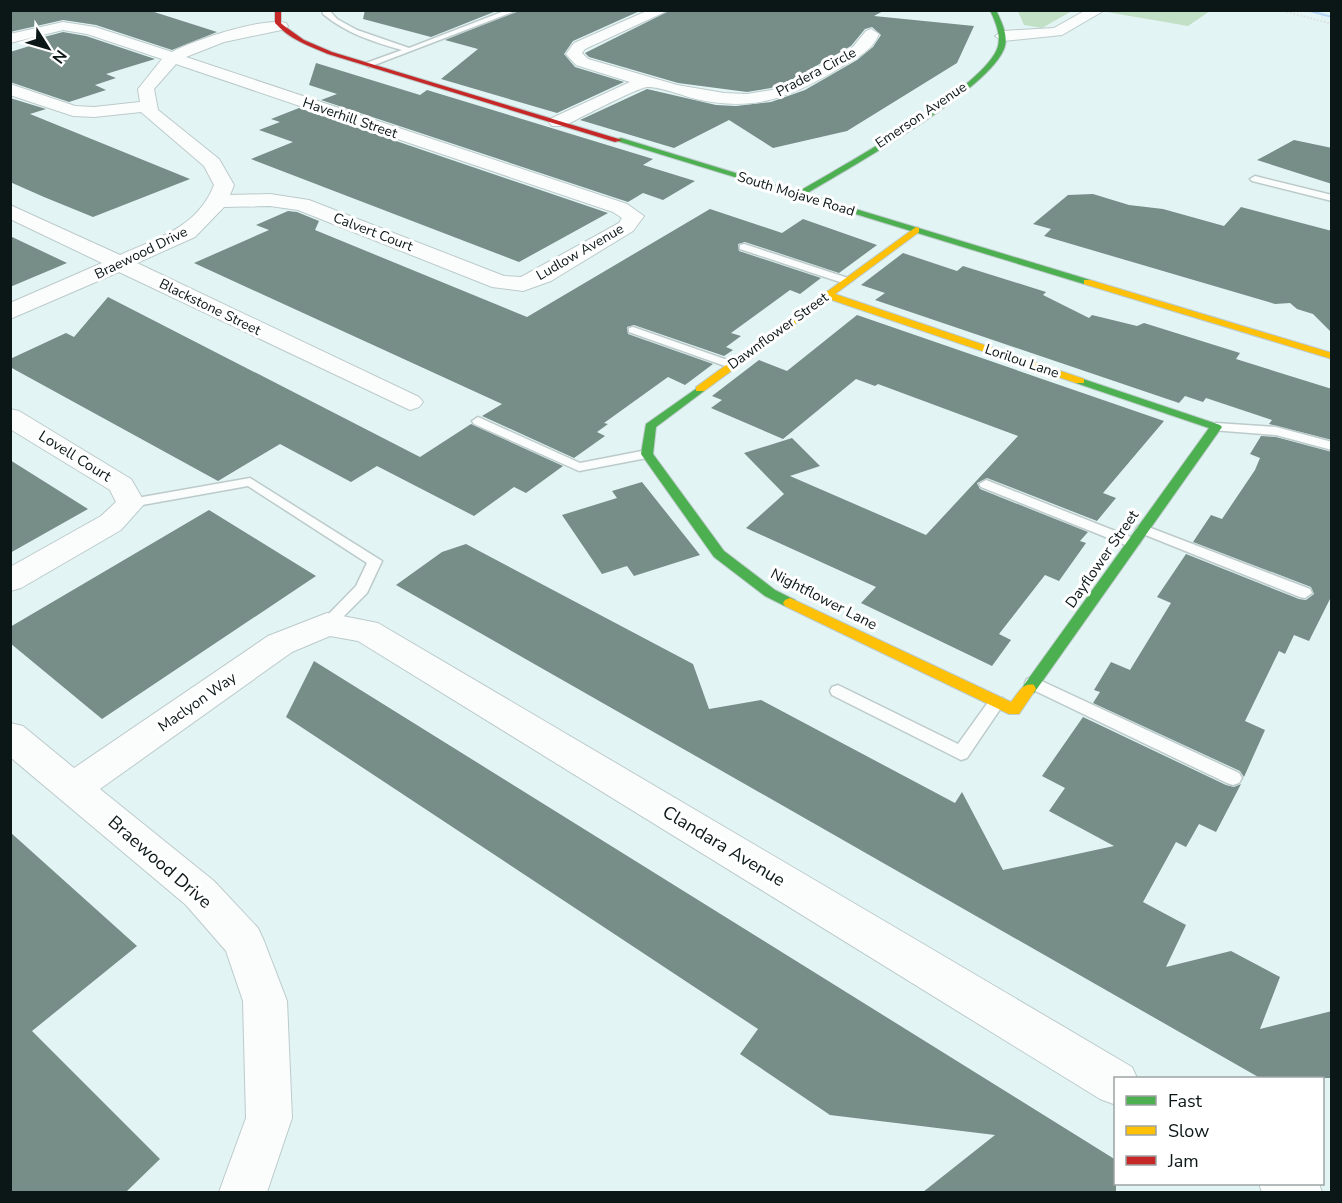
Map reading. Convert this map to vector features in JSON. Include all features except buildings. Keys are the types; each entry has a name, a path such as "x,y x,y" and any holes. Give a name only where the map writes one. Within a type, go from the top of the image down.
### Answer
{"street":[{"path":"219,201 224,185 212,163 150,112 147,106 146,89 164,66 175,59 212,43 281,26 278,23 278,10"},
{"name":"Pradera Circle","path":"662,10 579,46 574,54 582,62 648,80 724,99 746,100 768,97 858,51 868,42 871,34"},
{"path":"993,10 1003,36 1057,32 1098,10"},
{"name":"Haverhill Street","path":"10,39 63,26 90,30 620,208 634,216"},
{"name":"South Mojave Road","path":"281,26 302,41 369,65 1332,356"},
{"name":"Emerson Avenue","path":"798,195 938,107 982,73 991,66 1001,49 1003,36"},
{"path":"558,122 648,80"},
{"path":"10,89 73,111 94,112 147,106"},
{"name":"Calvert Court","path":"219,201 270,200 302,204 500,282 523,284"},
{"name":"Braewood Drive","path":"10,312 188,233 206,218 219,201"},
{"name":"Blackstone Street","path":"10,211 410,402"},
{"name":"Ludlow Avenue","path":"523,284 543,276 626,227 634,216"},
{"name":"Dawnflower Street","path":"647,454 650,426 916,230"},
{"name":"Lorilou Lane","path":"828,295 1216,427"},
{"name":"Lovell Court","path":"10,417 121,485 131,503"},
{"name":"Dayflower Street","path":"1014,710 1216,427"},
{"name":"Nightflower Lane","path":"647,454 719,554 770,593 1014,710"},
{"path":"10,580 111,523 131,503"},
{"name":"Maclyon Way","path":"73,788 280,644 327,624"},
{"name":"Clandara Avenue","path":"327,624 367,632 1114,1082"},
{"name":"Braewood Drive","path":"10,736 200,893 243,941 265,1001 269,1118 243,1192"}],"lane":[{"path":"326,10 325,13 341,27 367,38 409,50"},
{"path":"369,65 515,10"},
{"path":"1255,179 1332,198"},
{"path":"744,247 847,281"},
{"path":"633,330 732,365"},
{"path":"478,421 579,466 647,454"},
{"path":"1216,427 1276,431 1332,446"},
{"path":"131,503 250,482 375,561 362,589 327,624"},
{"path":"986,484 1133,543"},
{"path":"1143,529 1305,593"},
{"path":"1033,683 1233,778"},
{"path":"838,691 961,753 997,702"}],"path":[{"path":"1280,10 1332,24"}],"green space":[{"path":"1018,11 1072,11 1042,28 1024,25"},
{"path":"1101,11 1210,11 1188,26"}],"waterway":[{"path":"1304,10 1332,17"}],"traffic: fast":[{"path":"798,195 939,108 987,68 1002,45 1001,30 993,10"},
{"path":"618,140 1087,282"},
{"path":"1029,689 1216,427 1080,381"},
{"path":"700,389 650,426 647,454 719,554 770,593 790,603"}],"traffic: slow":[{"path":"700,389 916,230"},
{"path":"1087,282 1332,356"},
{"path":"828,295 1080,381"},
{"path":"790,603 1014,710 1029,689"}],"traffic: jam":[{"path":"278,10 278,23 281,26 302,41 330,53 618,140"}]}
